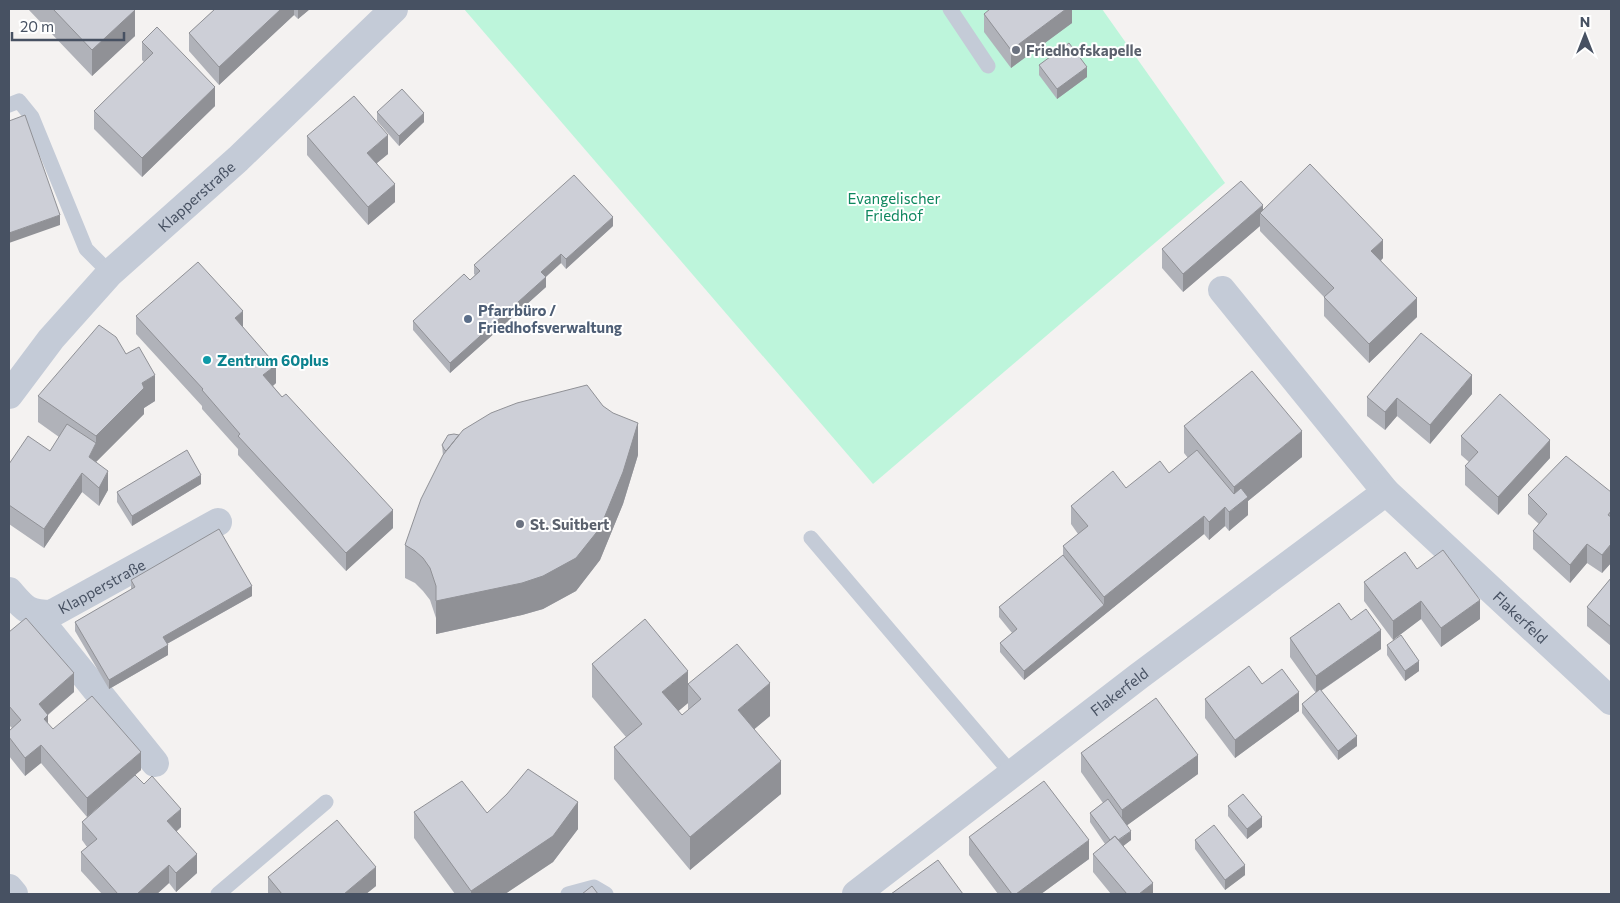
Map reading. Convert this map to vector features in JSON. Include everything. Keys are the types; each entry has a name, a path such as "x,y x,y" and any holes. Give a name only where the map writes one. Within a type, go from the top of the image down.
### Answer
{"street":[{"name":"Klapperstraße","path":"9,395 51,339 110,273 238,159 394,9"},
{"name":"Flakerfeld","path":"1222,290 1386,492 1611,701"},
{"name":"Flakerfeld","path":"856,894 1147,670 1386,492"},
{"name":"Klapperstraße","path":"35,614 51,614 218,522"},
{"name":"Klapperstraße","path":"9,591 22,605 35,614 155,763"},
{"path":"9,888 14,894"}],"lane":[{"path":"950,9 988,66"},
{"path":"9,105 19,101 32,118 86,249 110,273"},
{"path":"811,538 1012,774"},
{"path":"218,894 326,802"},
{"path":"568,894 594,887 606,894"}],"green space":[{"name":"Evangelischer Friedhof","path":"464,9 1102,9 1225,183 873,484"}],"building":[{"path":"53,9 134,9 135,10 92,50"},
{"path":"215,9 281,9 219,67 189,33"},
{"path":"990,9 1066,9 1011,50 984,14"},
{"path":"157,27 215,87 142,158 94,111 153,53 142,42"},
{"path":"1069,43 1087,67 1057,89 1039,65"},
{"path":"402,89 424,113 399,136 377,112"},
{"path":"354,96 388,135 367,153 395,184 368,207 307,136"},
{"path":"25,115 60,215 9,233 9,121"},
{"path":"1310,164 1383,240 1371,251 1417,298 1369,344 1324,297 1334,288 1260,213"},
{"path":"574,175 613,217 566,259 561,254 541,272 546,277 450,363 413,321 464,274 470,280 480,271 474,265"},
{"path":"1241,181 1263,205 1183,274 1162,249"},
{"path":"198,262 243,311 235,318 276,365 263,375 282,397 286,394 393,510 346,553 238,436 240,434 203,389 136,316"},
{"path":"99,325 116,337 126,354 139,347 155,375 142,383 144,388 96,436 38,396"},
{"path":"1421,333 1472,375 1430,425 1397,398 1385,412 1367,397"},
{"path":"1252,371 1302,431 1234,487 1184,426"},
{"name":"St. Suitbert","path":"587,385 603,406 613,413 638,423 623,472 600,528 576,558 543,576 522,583 436,601 436,586 430,568 423,558 405,545 421,499 443,455 463,430 491,413 517,403"},
{"path":"1500,394 1550,440 1498,497 1465,466 1478,452 1461,436"},
{"path":"67,424 96,443 89,457 108,471 99,488 82,473 44,529 9,505 9,464 28,436 50,451"},
{"path":"448,435 459,435 446,451 442,445"},
{"path":"187,450 201,475 132,516 117,492"},
{"path":"1197,450 1234,494 1241,488 1248,497 1229,512 1225,507 1209,522 1204,516 1104,597 1063,546 1088,526 1071,506 1113,471 1126,488 1160,461 1169,473"},
{"path":"1566,456 1611,492 1611,511 1608,515 1611,517 1611,544 1602,555 1587,544 1570,565 1533,531 1547,514 1528,495"},
{"path":"219,529 252,586 163,637 168,645 109,680 75,622 135,587 131,580"},
{"path":"1443,550 1480,600 1441,628 1421,601 1393,621 1364,582 1405,552 1417,569"},
{"path":"1063,555 1104,605 1024,671 1000,643 1017,629 999,607"},
{"path":"1611,578 1611,627 1587,607"},
{"path":"1339,603 1351,620 1366,609 1381,630 1316,676 1290,638"},
{"path":"26,618 74,673 39,704 48,715 44,719 53,729 92,696 141,752 87,798 41,745 25,758 9,737 9,731 21,720 9,706 9,632"},
{"path":"645,619 688,671 662,692 682,715 701,699 688,684 737,644 770,683 738,710 781,761 690,837 614,747 642,724 592,664"},
{"path":"1401,635 1419,661 1405,671 1387,645"},
{"path":"1249,666 1262,684 1282,669 1299,692 1235,740 1205,699"},
{"path":"1320,689 1357,736 1338,751 1302,704"},
{"path":"1156,698 1198,755 1122,810 1081,753"},
{"path":"528,769 578,802 553,836 471,891 414,812 462,781 487,813 507,794"},
{"path":"135,775 144,784 152,776 181,809 167,821 197,854 176,873 169,865 137,894 118,894 81,852 97,839 82,822"},
{"path":"1044,781 1089,840 1016,894 1012,894 969,837"},
{"path":"1243,794 1262,817 1247,829 1228,806"},
{"path":"1108,799 1131,831 1118,840 1115,836 1110,840 1090,813"},
{"path":"337,820 376,867 344,894 282,894 268,877"},
{"path":"1214,825 1245,865 1225,880 1195,840"},
{"path":"1115,836 1153,883 1139,894 1127,894 1093,854"},
{"path":"938,860 963,894 891,894"},
{"path":"592,886 598,894 582,894"}],"place":[{"name":"Friedhofskapelle","path":"1016,50"},
{"name":"Pfarrbüro / Friedhofsverwaltung","path":"468,319"},
{"name":"Zentrum 60plus","path":"207,360"},
{"name":"St. Suitbert","path":"520,524"}]}
